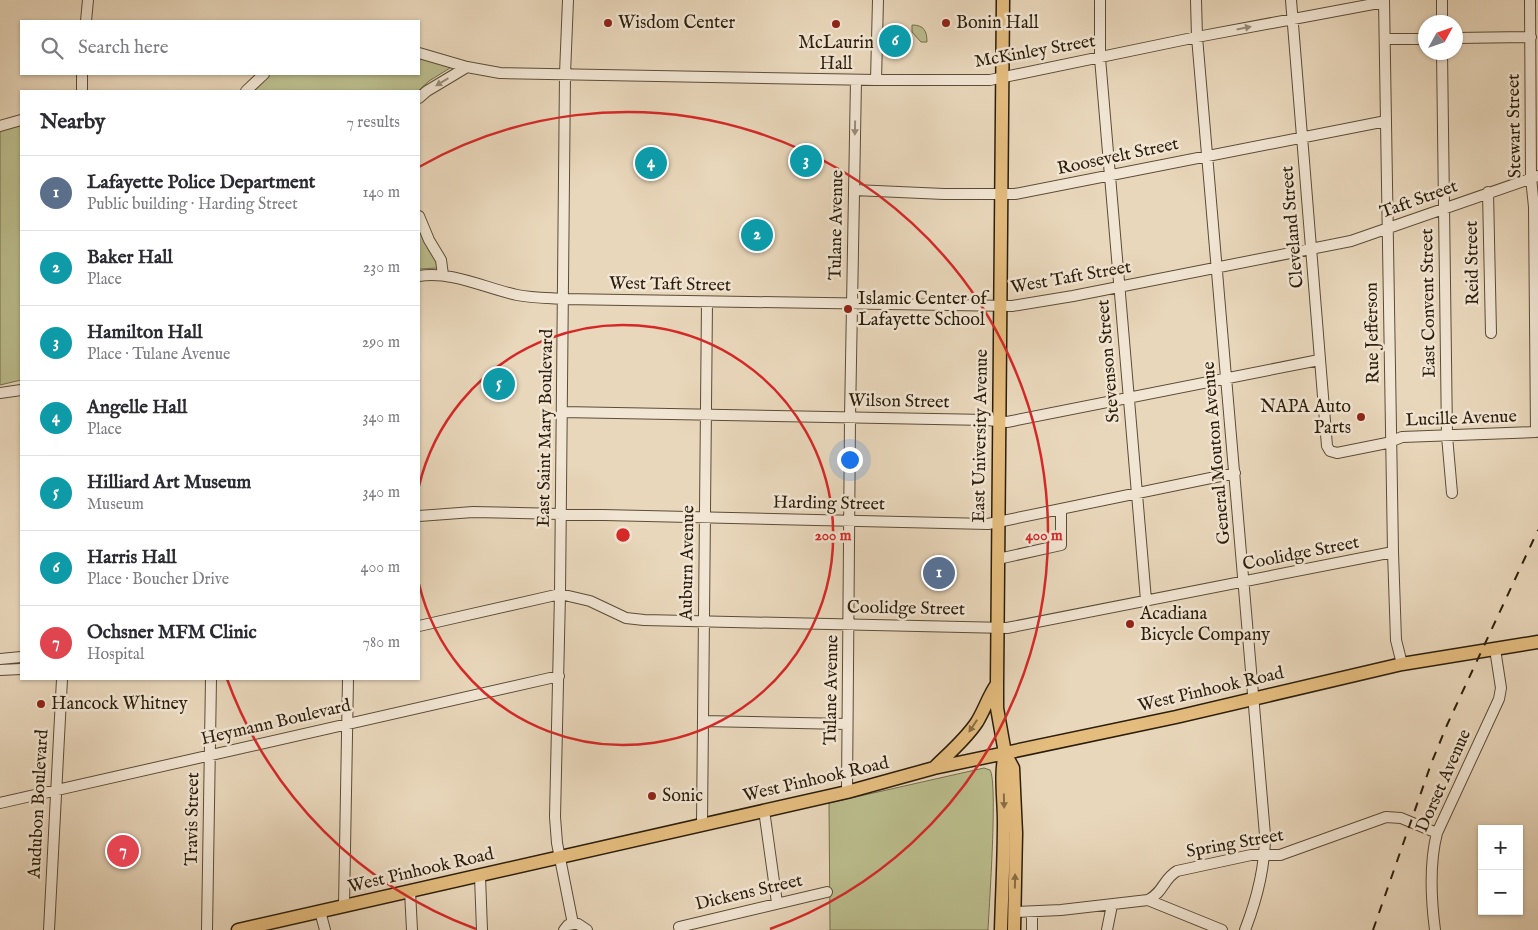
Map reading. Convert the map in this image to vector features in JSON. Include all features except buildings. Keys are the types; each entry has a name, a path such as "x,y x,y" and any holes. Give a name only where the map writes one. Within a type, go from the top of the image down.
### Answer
{"main road":[{"name":"East University Avenue","path":"1001,930 1008,912 1016,833 1013,768 1004,753 997,708 1004,0"},
{"name":"West Pinhook Road","path":"238,930 847,792 934,768 1253,700 1402,664 1538,642"},
{"path":"934,768 971,731 987,698 997,684"},
{"name":"East University Avenue","path":"1008,912 1014,930"}],"street":[{"path":"86,20 88,0"},
{"name":"East Saint Mary Boulevard","path":"568,0 565,74 559,676 555,817 559,857 573,924"},
{"path":"876,80 878,0"},
{"name":"Stevenson Street","path":"1100,0 1100,58 1109,176 1146,600"},
{"name":"General Mouton Avenue","path":"1196,0 1196,37 1265,835 1265,855 1257,894 1245,930"},
{"name":"Cleveland Street","path":"1291,0 1319,360 1327,446 1330,451"},
{"path":"1442,0 1442,15"},
{"name":"Stewart Street","path":"1530,0 1536,210 1536,432"},
{"name":"McKinley Street","path":"420,53 467,67 500,73 856,80 990,80 1196,37 1384,1"},
{"name":"Rue Jefferson","path":"1384,1 1393,552 1396,640 1402,664"},
{"path":"1463,38 1530,36"},
{"path":"1385,39 1418,39"},
{"name":"East Convent Street","path":"1442,60 1446,436 1452,493"},
{"path":"420,97 467,67"},
{"path":"82,75 82,90"},
{"path":"247,90 263,75"},
{"name":"Tulane Avenue","path":"847,792 850,624 850,418 856,80"},
{"path":"0,126 20,120"},
{"name":"Roosevelt Street","path":"854,190 935,194 1015,194 1386,121"},
{"name":"Taft Street","path":"1311,250 1358,239 1534,177"},
{"name":"Reid Street","path":"1488,192 1491,333"},
{"path":"420,218 443,267 443,275"},
{"name":"West Taft Street","path":"420,276 443,275 456,277 516,295 563,299 1012,306 1311,250"},
{"name":"Auburn Avenue","path":"702,824 707,302"},
{"name":"Wilson Street","path":"562,412 1012,421 1319,360"},
{"path":"0,393 20,390"},
{"name":"Lucille Avenue","path":"1330,451 1337,453 1391,442 1402,437 1536,432"},
{"name":"Harding Street","path":"420,516 473,512 988,524 1235,473"},
{"path":"998,559 1061,545 1061,510"},
{"name":"Coolidge Street","path":"420,626 560,594 590,602 626,618 644,620 1007,628 1393,552"},
{"name":"Dorset Avenue","path":"1435,930 1432,902 1433,859 1437,833 1499,699 1500,688 1495,649"},
{"path":"0,659 20,658"},
{"path":"0,670 20,669"},
{"name":"Heymann Boulevard","path":"0,803 559,676"},
{"name":"Audubon Boulevard","path":"48,930 62,680"},
{"name":"Travis Street","path":"207,930 211,680"},
{"path":"344,906 348,680"},
{"path":"703,721 847,724"},
{"path":"764,810 778,903"},
{"name":"Spring Street","path":"1148,900 1157,895 1168,879 1177,871 1251,855 1280,855 1386,817 1401,818 1437,833"},
{"path":"480,876 482,930"},
{"path":"410,891 412,930"},
{"name":"Dickens Street","path":"679,927 827,892"},
{"path":"1008,912 1032,912 1148,900 1222,930"},
{"path":"1107,930 1112,905"},
{"path":"320,911 325,930"},
{"path":"1032,912 1032,930"},
{"path":"564,930 568,925 573,924 578,924 587,930"}],"green space":[{"path":"912,25 924,29 927,42 921,42 912,32"},
{"path":"420,57 449,66 450,68 429,81 419,90 253,90 269,75 420,75"},
{"path":"20,125 20,380 0,385 0,130"},
{"path":"420,233 438,265 437,268 420,269"},
{"path":"984,768 990,770 993,797 988,930 830,930 829,803"}],"railway":[{"path":"1373,930 1431,764 1447,725 1538,530"}],"place":[{"name":"Wisdom Center","path":"608,23"},
{"name":"Bonin Hall","path":"946,23"},
{"name":"McLaurin Hall","path":"836,24"},
{"name":"Harris Hall","path":"895,41"},
{"name":"Hamilton Hall","path":"806,161"},
{"name":"Angelle Hall","path":"651,163"},
{"name":"Baker Hall","path":"757,235"},
{"name":"Islamic Center of Lafayette School","path":"848,309"},
{"name":"Hilliard Art Museum","path":"499,384"},
{"name":"NAPA Auto Parts","path":"1361,417"},
{"name":"Lafayette Police Department","path":"939,573"},
{"name":"Acadiana Bicycle Company","path":"1130,624"},
{"name":"Hancock Whitney","path":"41,704"},
{"name":"Sonic","path":"652,796"},
{"name":"Ochsner MFM Clinic","path":"123,851"}]}
